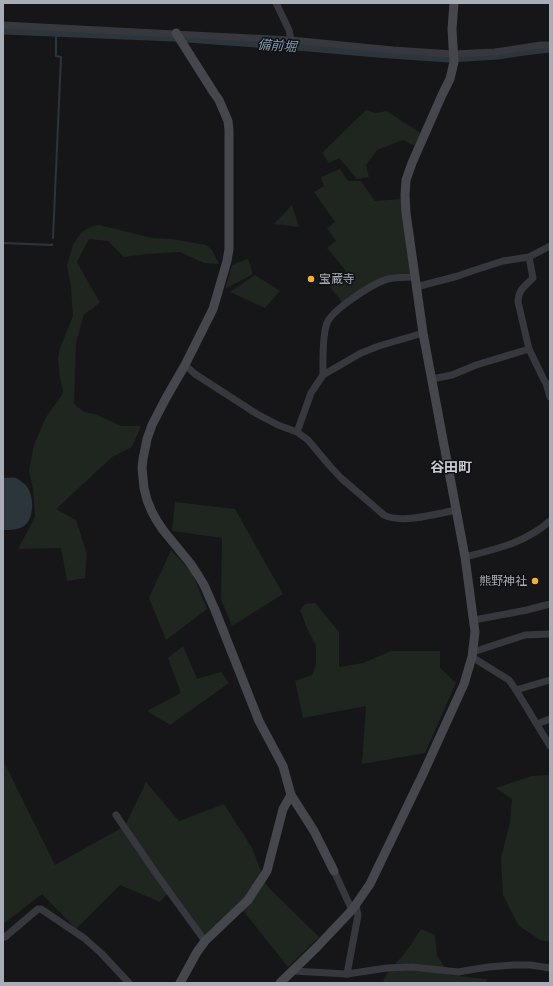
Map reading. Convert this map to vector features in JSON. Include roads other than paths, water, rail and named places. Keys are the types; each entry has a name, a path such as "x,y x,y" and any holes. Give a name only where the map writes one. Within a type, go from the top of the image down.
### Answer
{"street":[{"path":"276,3 289,30 291,40"},
{"path":"280,983 354,908 370,884 464,684 473,654 475,632 465,557 423,333 406,213 405,195 406,180 412,163 450,79 453,57 452,30 454,3"},
{"path":"3,25 178,38 291,40 453,57 550,45"},
{"path":"178,38 219,100 228,121 230,143 229,249 227,262 212,309 185,365 156,418 147,439 142,468 144,488 147,500 157,521 190,563 204,585 259,721 282,766 291,795 314,831 358,915 347,974"},
{"path":"323,375 325,330 327,322 337,310 370,288 387,279 400,277 416,282 458,276 503,261 529,256 550,246"},
{"path":"529,256 533,278 520,292 518,302 529,349 544,380 548,383 550,397"},
{"path":"297,432 311,393 323,375 361,353 423,333"},
{"path":"432,380 452,375 476,364 529,349"},
{"path":"185,365 195,374 257,414 278,425 297,432 308,440 341,478 384,515 399,519 456,510"},
{"path":"465,557 503,547 528,536 550,521"},
{"path":"474,620 550,604"},
{"path":"473,654 525,635 550,634"},
{"path":"473,654 509,680 550,746"},
{"path":"516,690 550,680"},
{"path":"537,724 550,720"},
{"path":"180,983 197,952 205,942 248,900 267,871 284,809 291,795"},
{"path":"116,815 205,942"},
{"path":"5,937 38,909 41,909 84,938 101,952 129,983"},
{"path":"293,971 347,974 387,968 412,967 458,972 488,967 507,966 530,965 550,968"}],"waterway":[{"name":"備前堀","path":"3,31 173,38 449,59 498,56 550,49"},
{"path":"53,238 61,57 56,56 56,33"},
{"path":"3,243 52,244"}],"place":[{"name":"宝蔵寺","path":"311,279"},
{"name":"熊野神社","path":"535,581"}],"district":[{"name":"谷田町","path":"451,468"}]}
